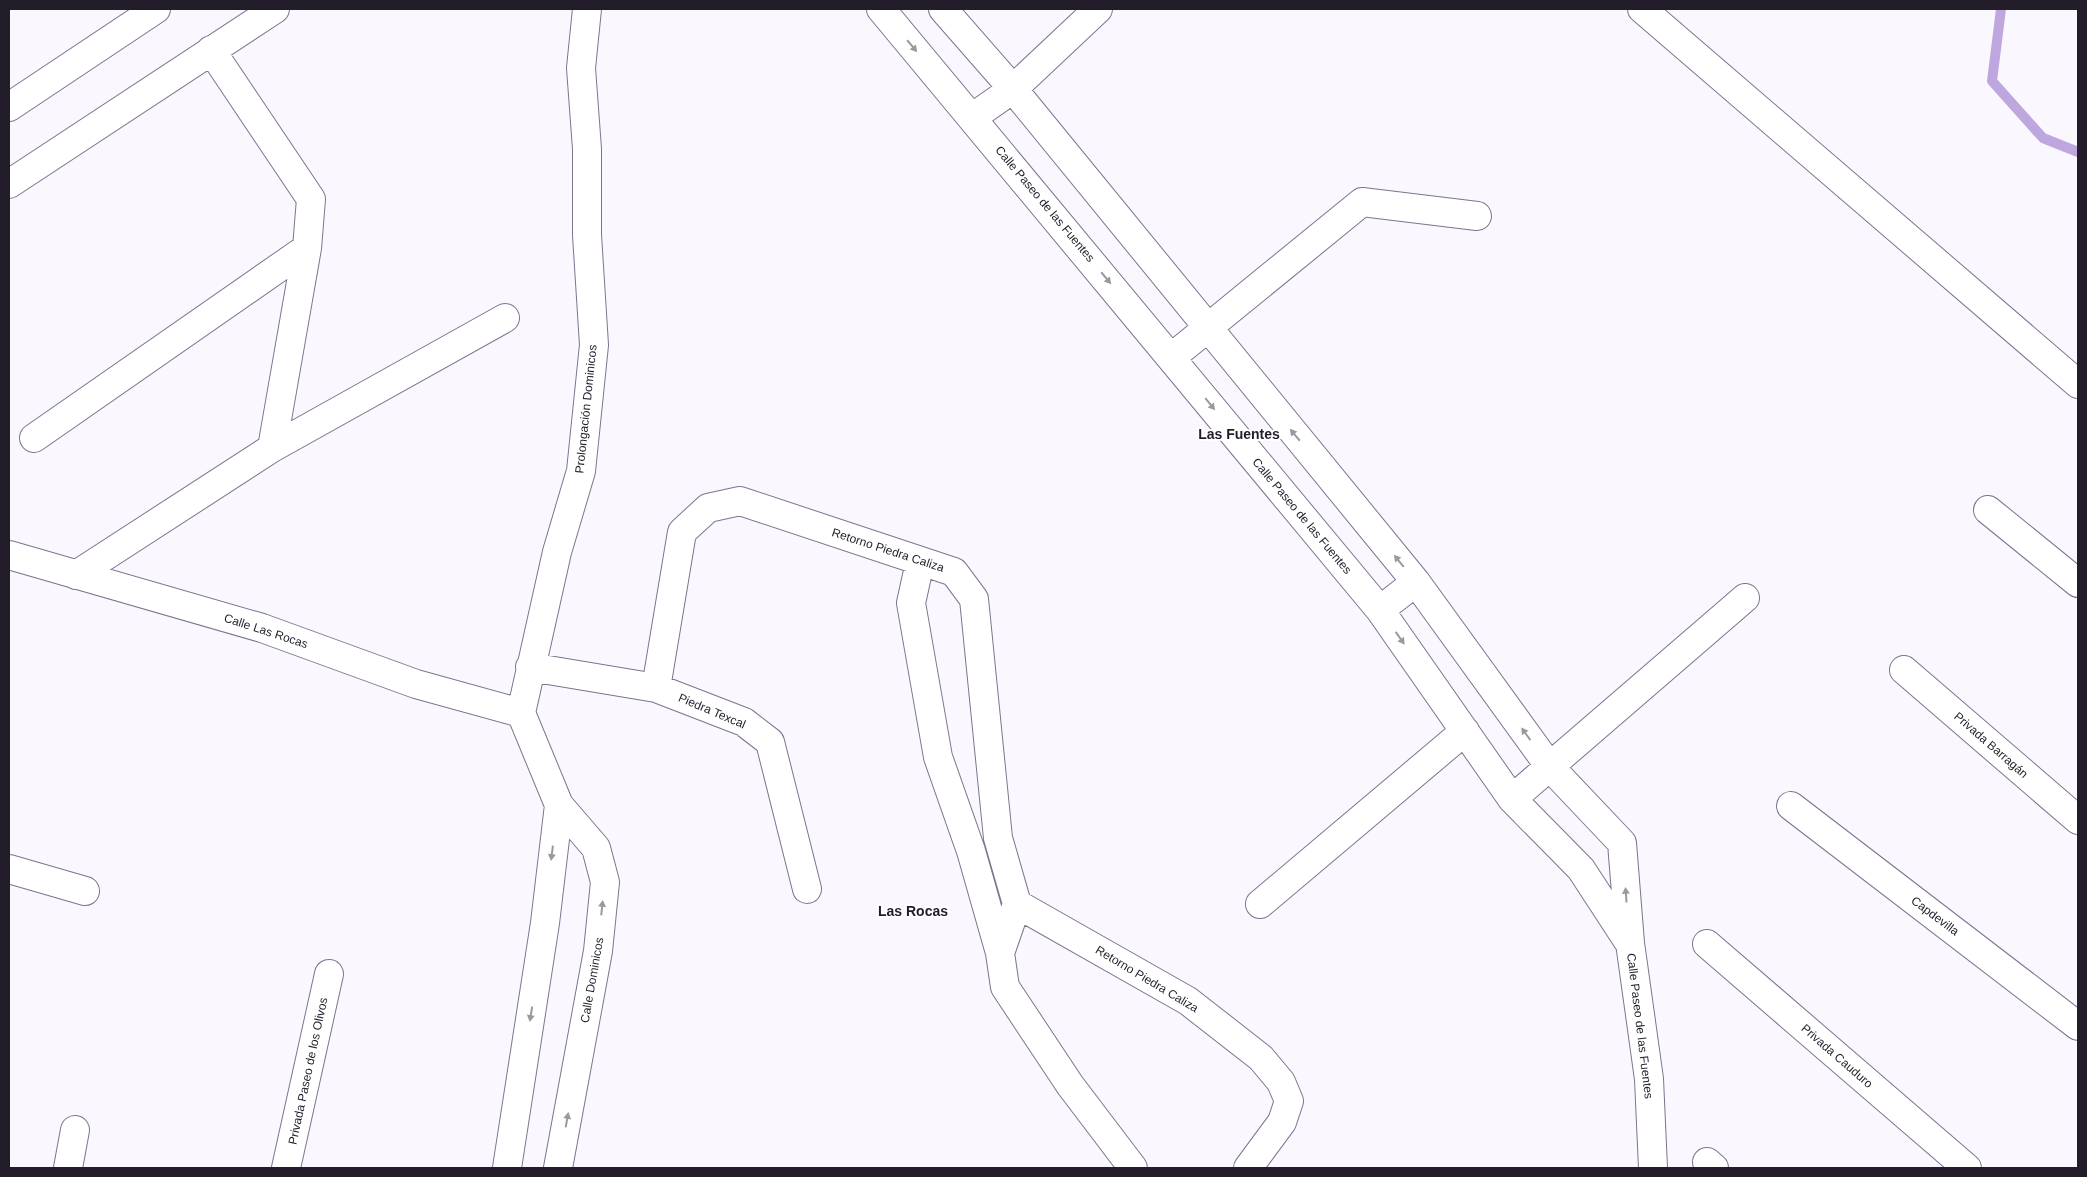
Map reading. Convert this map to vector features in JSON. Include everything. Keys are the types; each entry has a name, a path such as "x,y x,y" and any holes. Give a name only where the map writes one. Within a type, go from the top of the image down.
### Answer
{"street":[{"path":"9,107 156,9"},
{"path":"9,184 276,9"},
{"name":"Prolongación Dominicos","path":"521,713 557,552 581,471 594,345 587,235 587,149 581,68 587,9"},
{"name":"Calle Paseo de las Fuentes","path":"881,9 1172,357 1307,524 1380,610 1512,798 1581,869 1630,943"},
{"name":"Calle Paseo de las Fuentes","path":"943,9 1013,89 1416,582 1550,768 1622,843 1630,943 1649,1079 1653,1168"},
{"path":"972,117 1013,89 1098,9"},
{"path":"1642,9 2078,384"},
{"path":"211,50 312,199 307,248 272,448"},
{"path":"1172,357 1362,202 1477,216"},
{"path":"34,438 307,248"},
{"path":"76,575 272,448 505,318"},
{"name":"Retorno Piedra Caliza","path":"656,688 682,532 708,508 740,501 954,572 974,599 998,838 1017,904 1188,1002 1261,1058 1281,1082 1289,1101 1282,1122 1248,1168"},
{"path":"1988,510 2078,583"},
{"name":"Calle Las Rocas","path":"9,555 76,575 115,584 262,628 416,684 521,713"},
{"path":"920,562 911,603 938,758 972,851 1000,953 1006,987 1070,1085 1133,1168"},
{"path":"1380,610 1416,582"},
{"path":"1512,798 1550,768 1745,598"},
{"name":"Piedra Texcal","path":"530,667 656,688 744,722 770,742 807,890"},
{"name":"Privada Barragán","path":"1904,670 2078,820"},
{"name":"Calle Dominicos","path":"521,713 559,805 596,848 605,882 598,951 558,1168"},
{"path":"1260,904 1465,731"},
{"name":"Calle Dominicos","path":"507,1168 545,923 559,805"},
{"name":"Capdevilla","path":"1791,806 2078,1026"},
{"path":"9,869 85,891"},
{"path":"1000,953 1017,904"},
{"name":"Privada Cauduro","path":"1707,944 1967,1168"},
{"name":"Privada Paseo de los Olivos","path":"286,1168 329,974"},
{"path":"68,1168 75,1130"}],"waterway":[{"path":"2001,9 1992,81 2043,138 2078,152"}],"district":[{"name":"Las Fuentes","path":"1239,434"},
{"name":"Las Rocas","path":"913,911"}]}
